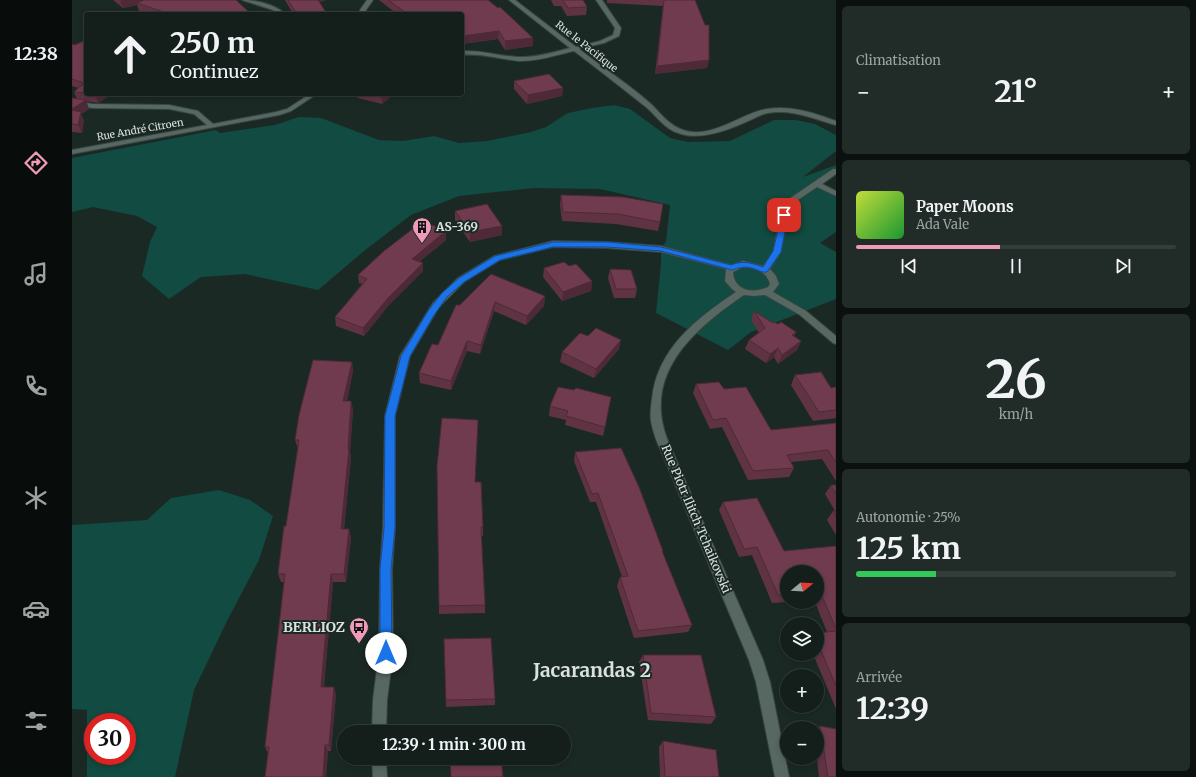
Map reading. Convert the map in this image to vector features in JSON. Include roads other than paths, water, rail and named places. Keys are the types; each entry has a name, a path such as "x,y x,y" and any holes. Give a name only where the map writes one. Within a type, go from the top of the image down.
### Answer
{"street":[{"path":"245,0 277,9 280,12"},
{"path":"362,12 370,0"},
{"name":"Rue le Pacifique","path":"512,0 650,107 660,120 672,129 689,134 713,133 766,111 784,110 819,116 836,123"},
{"path":"464,53 477,52 519,59 550,55 602,42 616,36 618,28 599,0"},
{"name":"Rue André Citroen","path":"72,152 278,114 290,110 311,96"},
{"path":"72,103 93,106 169,107 196,112 212,126"},
{"path":"764,270 777,252 784,215 792,201 836,171"},
{"path":"816,184 836,194"},
{"path":"379,725 380,700 386,653 386,569 389,528 390,416 405,356 436,305 461,280 491,261 514,253 553,244 607,245 661,249 732,268 750,265 770,273 774,286 767,292 756,294 736,288 729,280 729,271 732,268"},
{"name":"Rue Piotr Ilitch Tchaikovski","path":"743,291 692,329 674,350 661,374 656,392 656,420 667,453 756,660 763,682 782,777"},
{"path":"767,292 803,313 836,341"},
{"path":"379,765 380,777"}],"place":[{"name":"AS-369","path":"422,244"},
{"name":"BERLIOZ","path":"359,644"}],"district":[{"name":"Jacarandas 2","path":"592,670"}]}
